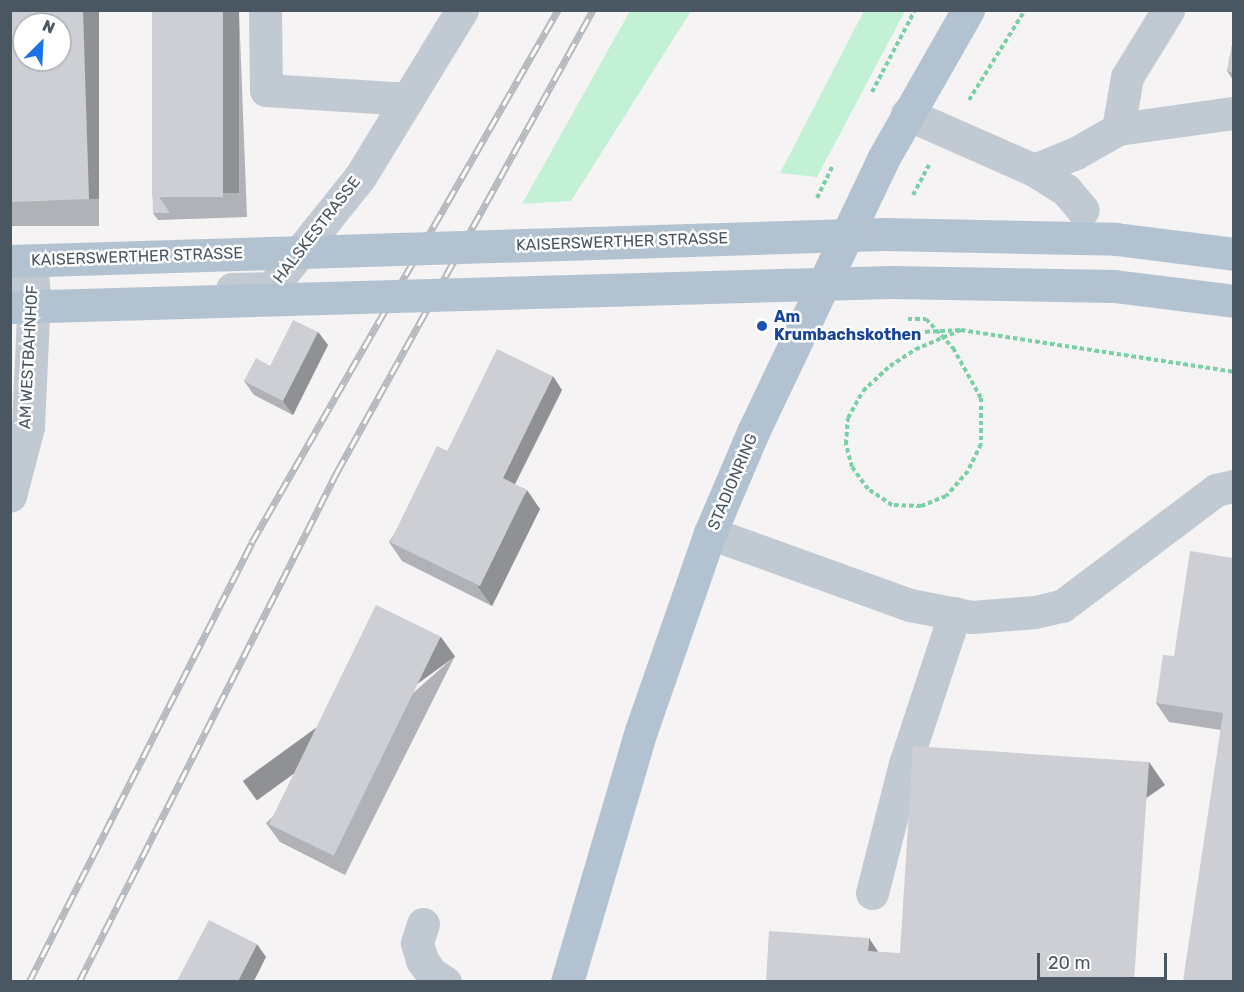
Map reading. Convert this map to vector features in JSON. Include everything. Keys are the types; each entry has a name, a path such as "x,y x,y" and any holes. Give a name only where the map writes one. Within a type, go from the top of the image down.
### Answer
{"main road":[{"name":"STADIONRING","path":"567,981 641,731 710,533 753,432 907,114 968,10"},
{"name":"KAISERSWERTHER STRASSE","path":"10,261 884,234 1116,239 1233,254"},
{"path":"16,292 891,282 1114,286 1233,301"}],"street":[{"path":"265,10 266,90 408,99"},
{"name":"HALSKESTRASSE","path":"16,292 272,288 360,177 462,10"},
{"path":"1118,129 1127,77 1168,10"},
{"path":"1034,170 1076,153 1118,129 1233,113"},
{"path":"907,114 1034,170 1066,190 1083,210"},
{"name":"AM WESTBAHNHOF","path":"10,496 28,427 16,292"},
{"path":"710,533 851,587 910,605 972,617 1062,606 1216,490 1233,486"},
{"path":"872,893 904,764 955,614"},
{"path":"423,924 417,943 422,960 431,973 445,981"}],"path":[{"path":"966,105 1025,10"},
{"path":"916,349 863,391 848,418 846,444 852,467 868,489 892,505 921,506 946,496 968,471 981,444 981,398 953,348 926,319"},
{"path":"961,330 1233,372"}],"green space":[{"path":"630,11 691,11 571,201 522,204"},
{"path":"864,11 905,11 817,177 780,173"}],"building":[{"path":"10,10 83,10 89,199 10,202"},
{"path":"152,10 223,10 223,197 152,197"},
{"path":"1233,40 1233,73 1227,71"},
{"path":"158,181 159,197 170,213 153,213 152,182"},
{"path":"293,320 318,332 283,401 244,381 256,358 270,366"},
{"path":"497,349 553,376 503,479 447,451"},
{"path":"437,446 527,490 480,586 390,542"},
{"path":"1190,551 1233,558 1233,981 1183,981 1223,713 1156,703 1163,655 1174,656"},
{"path":"376,605 441,637 334,856 269,824"},
{"path":"913,746 1149,762 1134,981 766,981 769,931 869,938 868,951 900,953"},
{"path":"209,920 257,944 238,981 177,981"}],"railway":[{"path":"29,982 252,542 558,10"},
{"path":"79,982 337,472 593,10"}],"place":[{"name":"Am Krumbachskothen","path":"762,326"}]}
